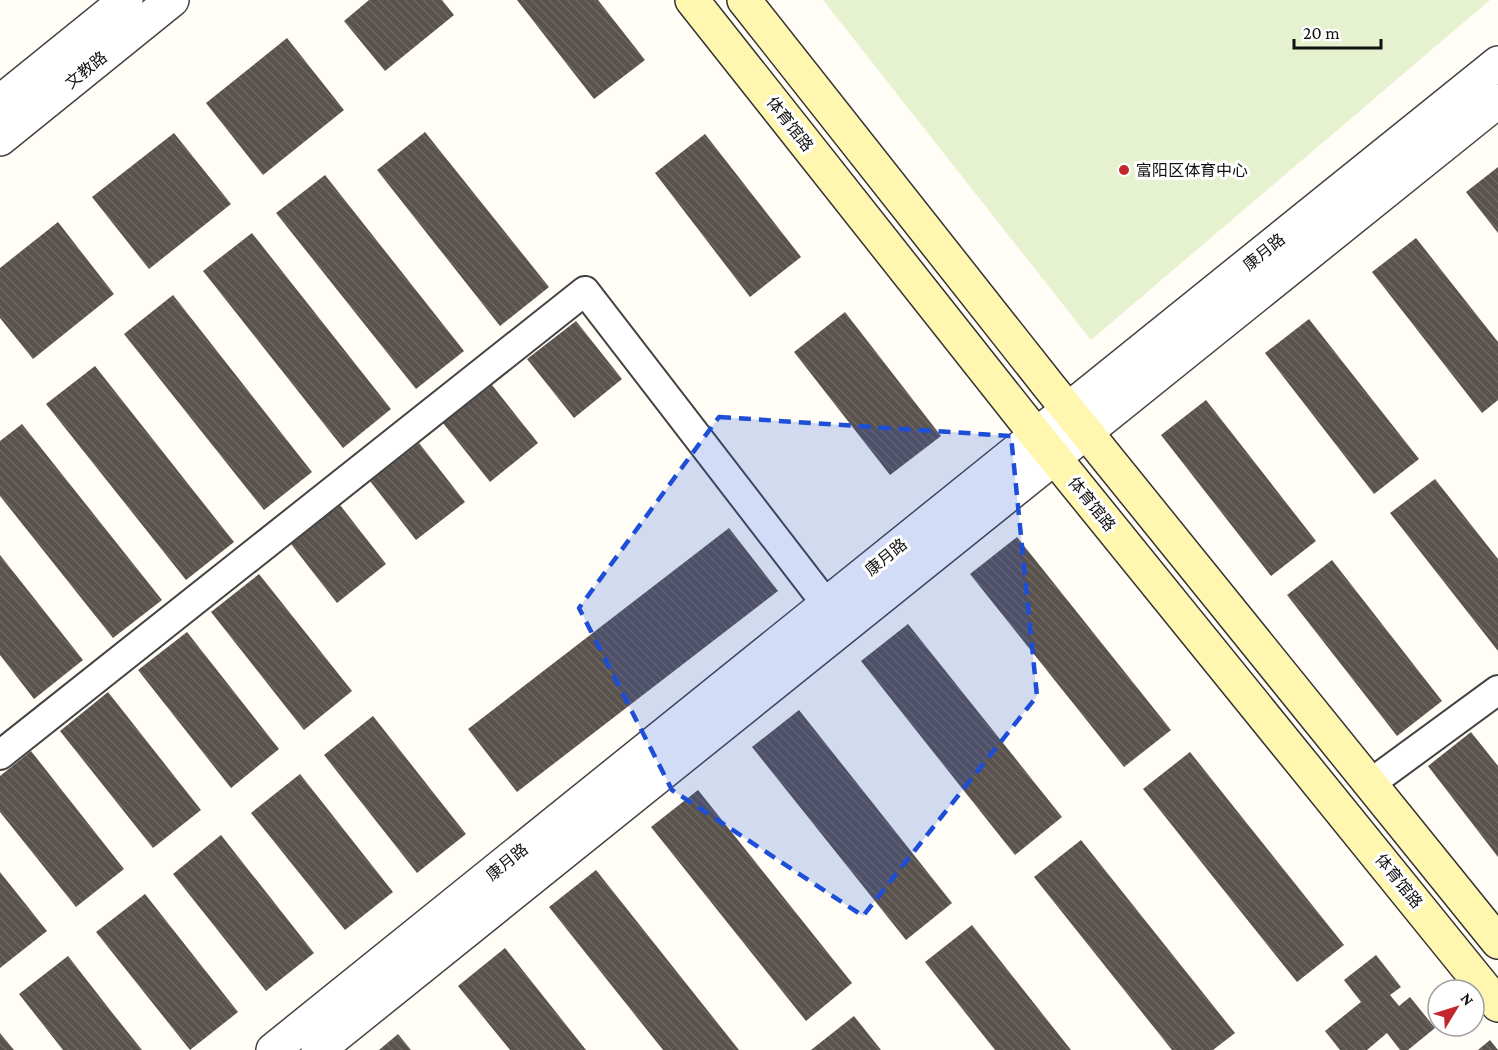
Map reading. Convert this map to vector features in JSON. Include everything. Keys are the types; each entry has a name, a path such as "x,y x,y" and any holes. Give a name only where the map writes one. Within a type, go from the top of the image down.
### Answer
{"main road":[{"name":"体育馆路","path":"692,0 1046,447 1498,1005"},
{"path":"744,0 1078,422 1498,942"}],"street":[{"name":"文教路","path":"0,102 126,0"},
{"name":"文教路","path":"0,139 172,0"},
{"name":"康月路","path":"1078,422 1498,63"},
{"name":"康月路","path":"318,1050 1046,447 1498,101"},
{"path":"0,755 585,291 827,605"},
{"name":"康月路","path":"273,1050 827,605 1046,447"},
{"path":"1371,783 1498,690"}],"highlighted area":[{"path":"719,417 1011,436 1037,696 863,916 672,790 579,608"}],"green space":[{"name":"富阳区体育中心","path":"823,0 1490,0 1091,340"}],"building":[{"path":"369,0 442,0 454,15 385,71 344,21"},
{"path":"517,0 598,0 645,60 594,99"},
{"path":"287,38 344,110 263,175 206,103"},
{"path":"425,132 549,287 500,326 377,170"},
{"path":"174,133 231,204 149,269 92,197"},
{"path":"705,134 801,257 750,297 655,173"},
{"path":"1498,167 1498,233 1466,192"},
{"path":"325,175 464,351 416,389 276,213"},
{"path":"58,222 114,294 33,359 0,318 0,268"},
{"path":"252,233 391,409 343,448 203,271"},
{"path":"1416,238 1498,342 1498,400 1482,413 1372,272"},
{"path":"173,295 312,472 264,510 124,334"},
{"path":"845,312 941,436 890,475 794,352"},
{"path":"1309,319 1419,459 1374,494 1265,353"},
{"path":"576,321 622,379 574,418 527,359"},
{"path":"95,366 234,542 186,580 46,404"},
{"path":"492,385 538,443 490,482 443,423"},
{"path":"1206,400 1316,541 1271,576 1161,435"},
{"path":"22,424 162,600 113,638 0,496 0,441"},
{"path":"419,443 465,502 416,540 370,481"},
{"path":"1435,479 1498,559 1498,651 1390,513"},
{"path":"340,505 386,564 337,603 291,544"},
{"path":"729,528 778,591 517,792 468,729"},
{"path":"1017,537 1171,730 1124,767 970,574"},
{"path":"0,555 83,660 34,699 0,655"},
{"path":"1332,560 1442,701 1397,736 1287,595"},
{"path":"259,574 352,691 304,730 211,612"},
{"path":"908,624 1062,817 1015,855 861,661"},
{"path":"187,632 279,749 231,788 138,670"},
{"path":"108,692 201,810 153,848 60,731"},
{"path":"799,710 952,903 906,940 752,747"},
{"path":"373,716 466,834 417,873 324,755"},
{"path":"1471,732 1498,766 1498,857 1428,766"},
{"path":"31,751 124,869 76,907 0,812 0,776"},
{"path":"1190,752 1344,945 1297,982 1143,789"},
{"path":"300,774 393,892 345,930 251,813"},
{"path":"698,790 852,983 806,1021 651,827"},
{"path":"221,835 314,953 266,991 173,874"},
{"path":"1081,840 1235,1033 1213,1050 1172,1050 1034,877"},
{"path":"596,870 739,1050 663,1050 549,907"},
{"path":"0,872 47,931 0,968"},
{"path":"145,894 238,1012 190,1050 96,932"},
{"path":"972,925 1071,1050 995,1050 925,962"},
{"path":"505,948 586,1050 510,1050 458,986"},
{"path":"1376,955 1401,987 1390,995 1399,1006 1410,997 1426,1017 1426,1035 1408,1050 1400,1050 1387,1033 1367,1050 1340,1050 1325,1031 1361,1002 1344,980"},
{"path":"68,956 142,1050 63,1050 19,994"},
{"path":"854,1016 881,1050 811,1050"},
{"path":"0,1033 14,1050 0,1050"},
{"path":"398,1034 411,1050 379,1050"},
{"path":"1490,1040 1498,1050 1478,1050"}],"place":[{"name":"富阳区体育中心","path":"1124,170"}]}
